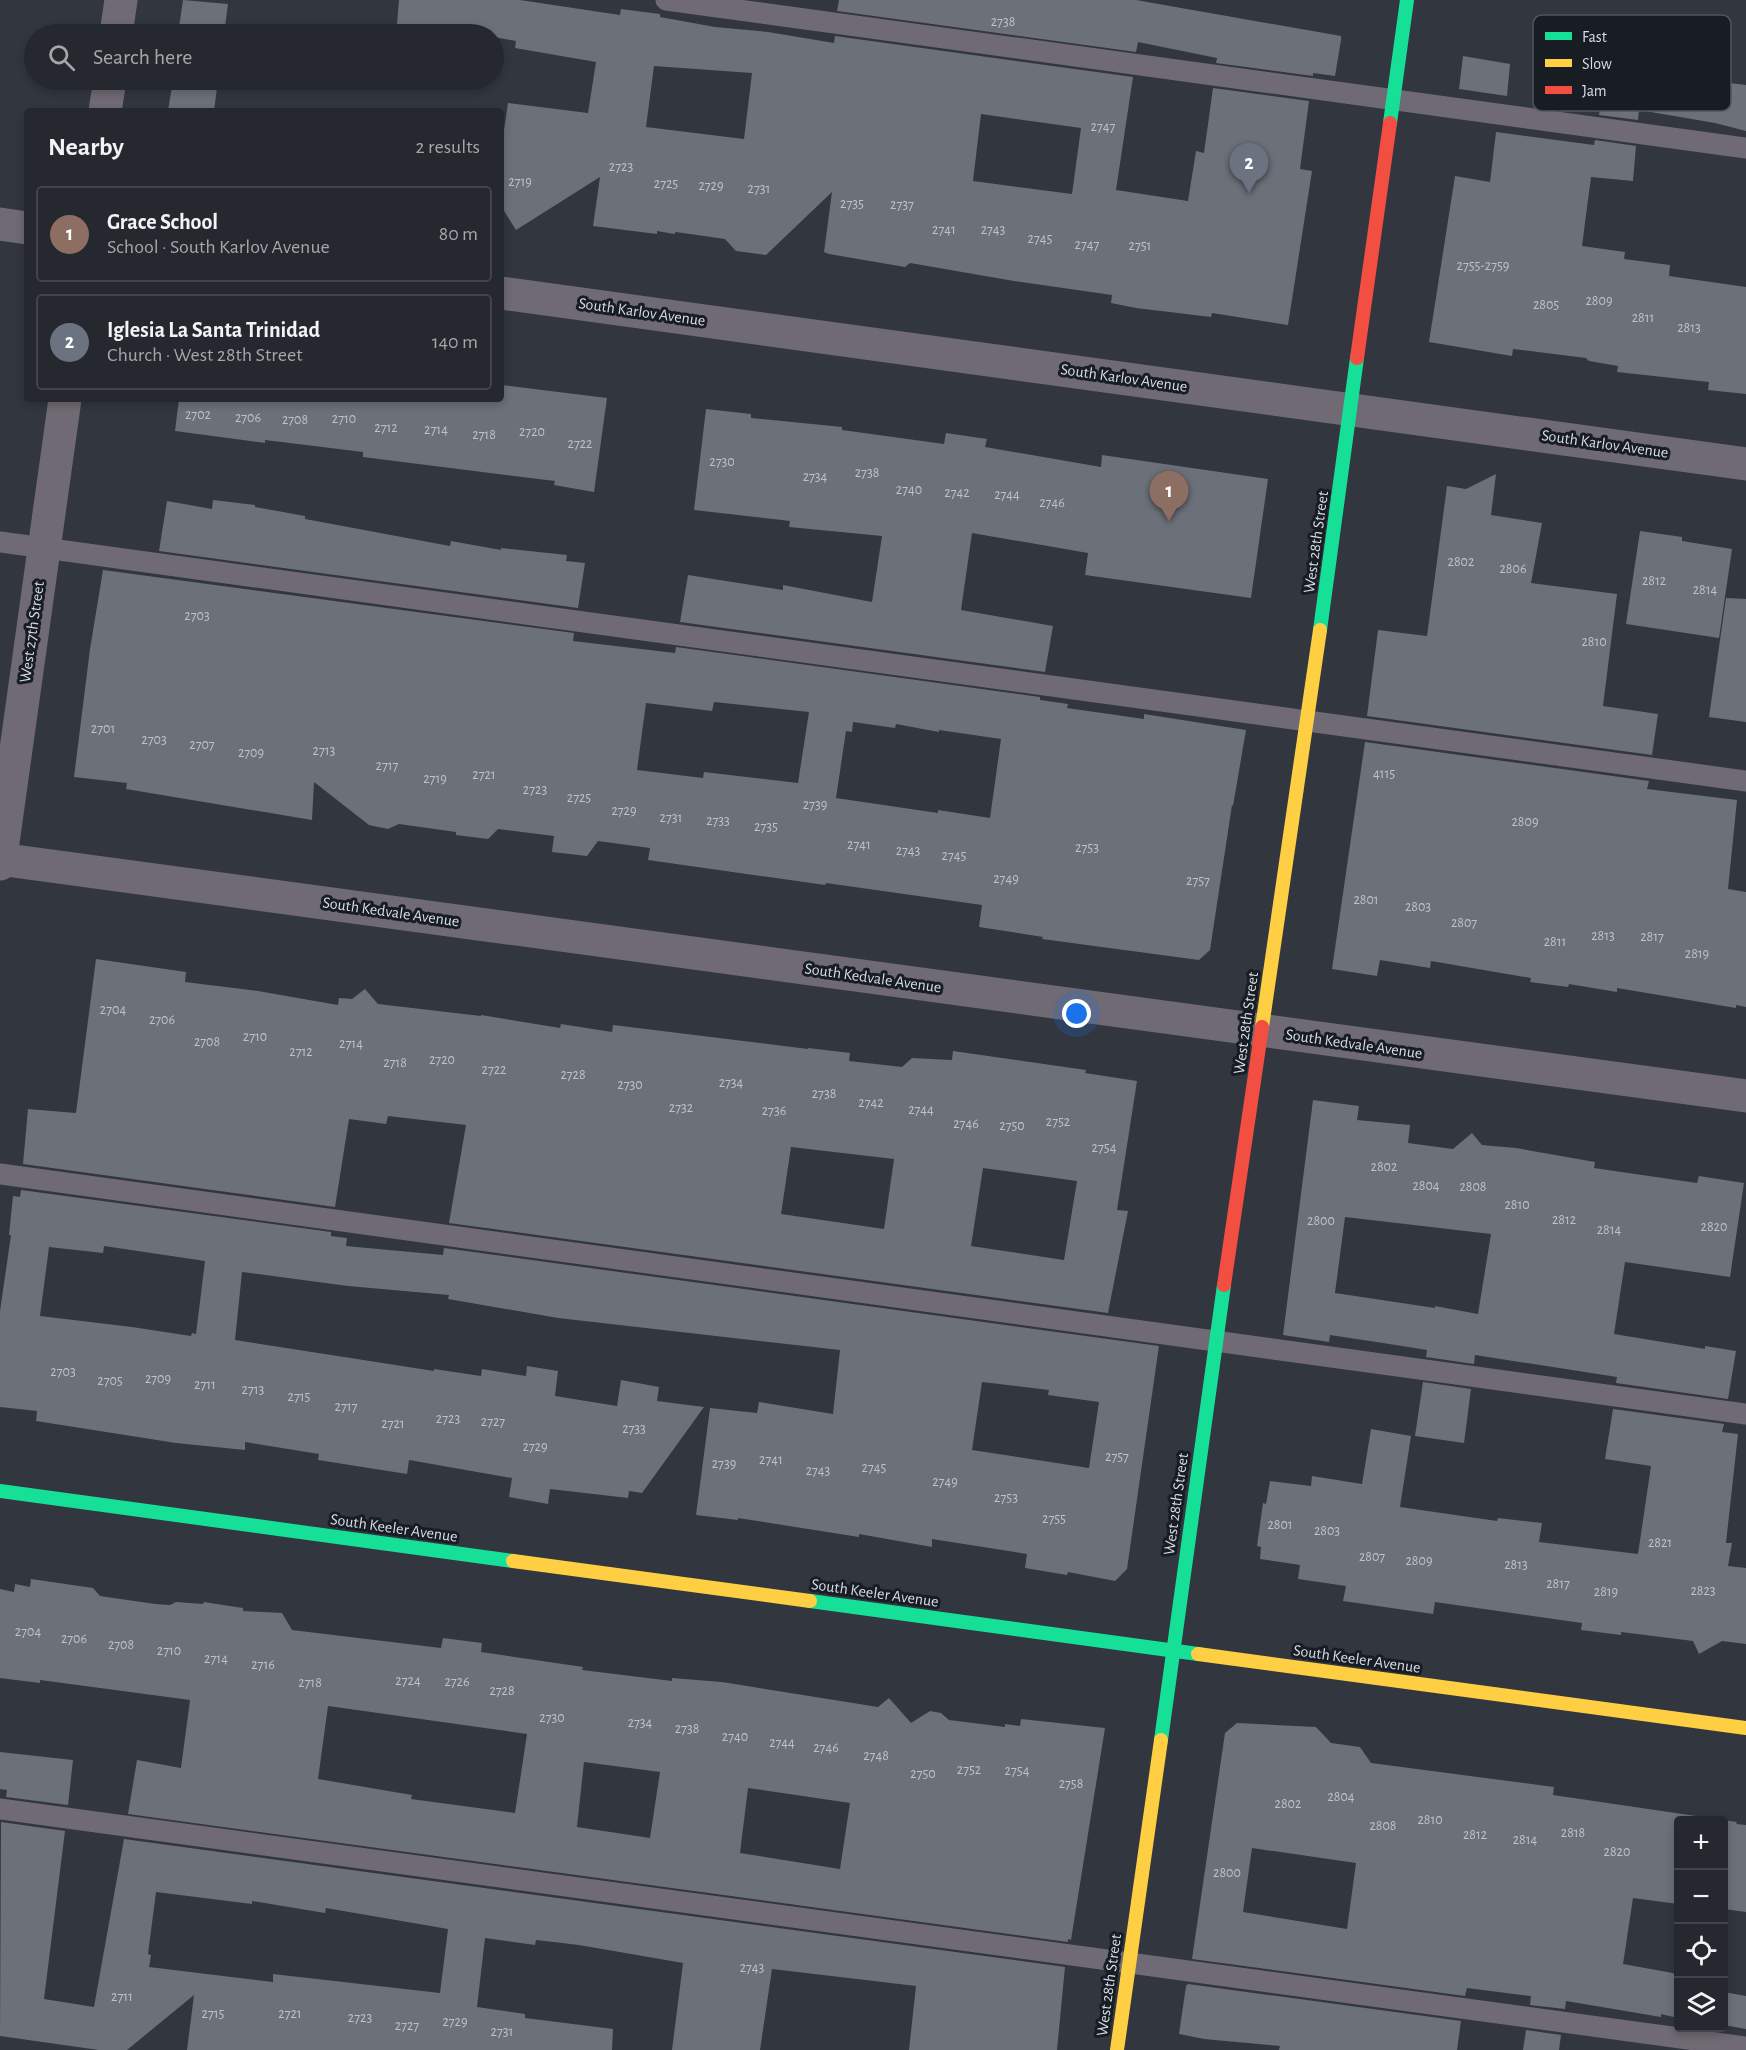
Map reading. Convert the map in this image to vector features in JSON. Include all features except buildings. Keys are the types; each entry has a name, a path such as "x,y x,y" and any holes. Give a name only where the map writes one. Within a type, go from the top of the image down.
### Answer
{"street":[{"path":"117,24 121,0"},
{"name":"West 28th Street","path":"1116,2050 1215,1342 1307,722 1407,0"},
{"path":"105,108 108,90"},
{"path":"0,224 24,228"},
{"name":"South Karlov Avenue","path":"504,293 1746,464"},
{"name":"West 27th Street","path":"0,864 65,402"},
{"name":"South Kedvale Avenue","path":"0,859 1746,1096"},
{"name":"South Keeler Avenue","path":"0,1491 1746,1728"}],"lane":[{"path":"666,0 1746,148"},
{"path":"0,542 1746,781"},
{"path":"0,1174 1746,1414"},
{"path":"0,1809 1746,2047"}],"traffic: fast":[{"path":"1390,123 1407,0"},
{"path":"1320,630 1357,358"},
{"path":"1161,1740 1224,1285"},
{"path":"0,1491 513,1561"},
{"path":"810,1601 1198,1654"}],"traffic: slow":[{"path":"1262,1027 1320,630"},
{"path":"513,1561 810,1601"},
{"path":"1198,1654 1746,1728"},
{"path":"1117,2050 1161,1740"}],"traffic: jam":[{"path":"1357,358 1390,123"},
{"path":"1224,1285 1262,1027"}],"place":[{"name":"Iglesia La Santa Trinidad","path":"1249,193"},
{"name":"Grace School","path":"1169,521"}]}
